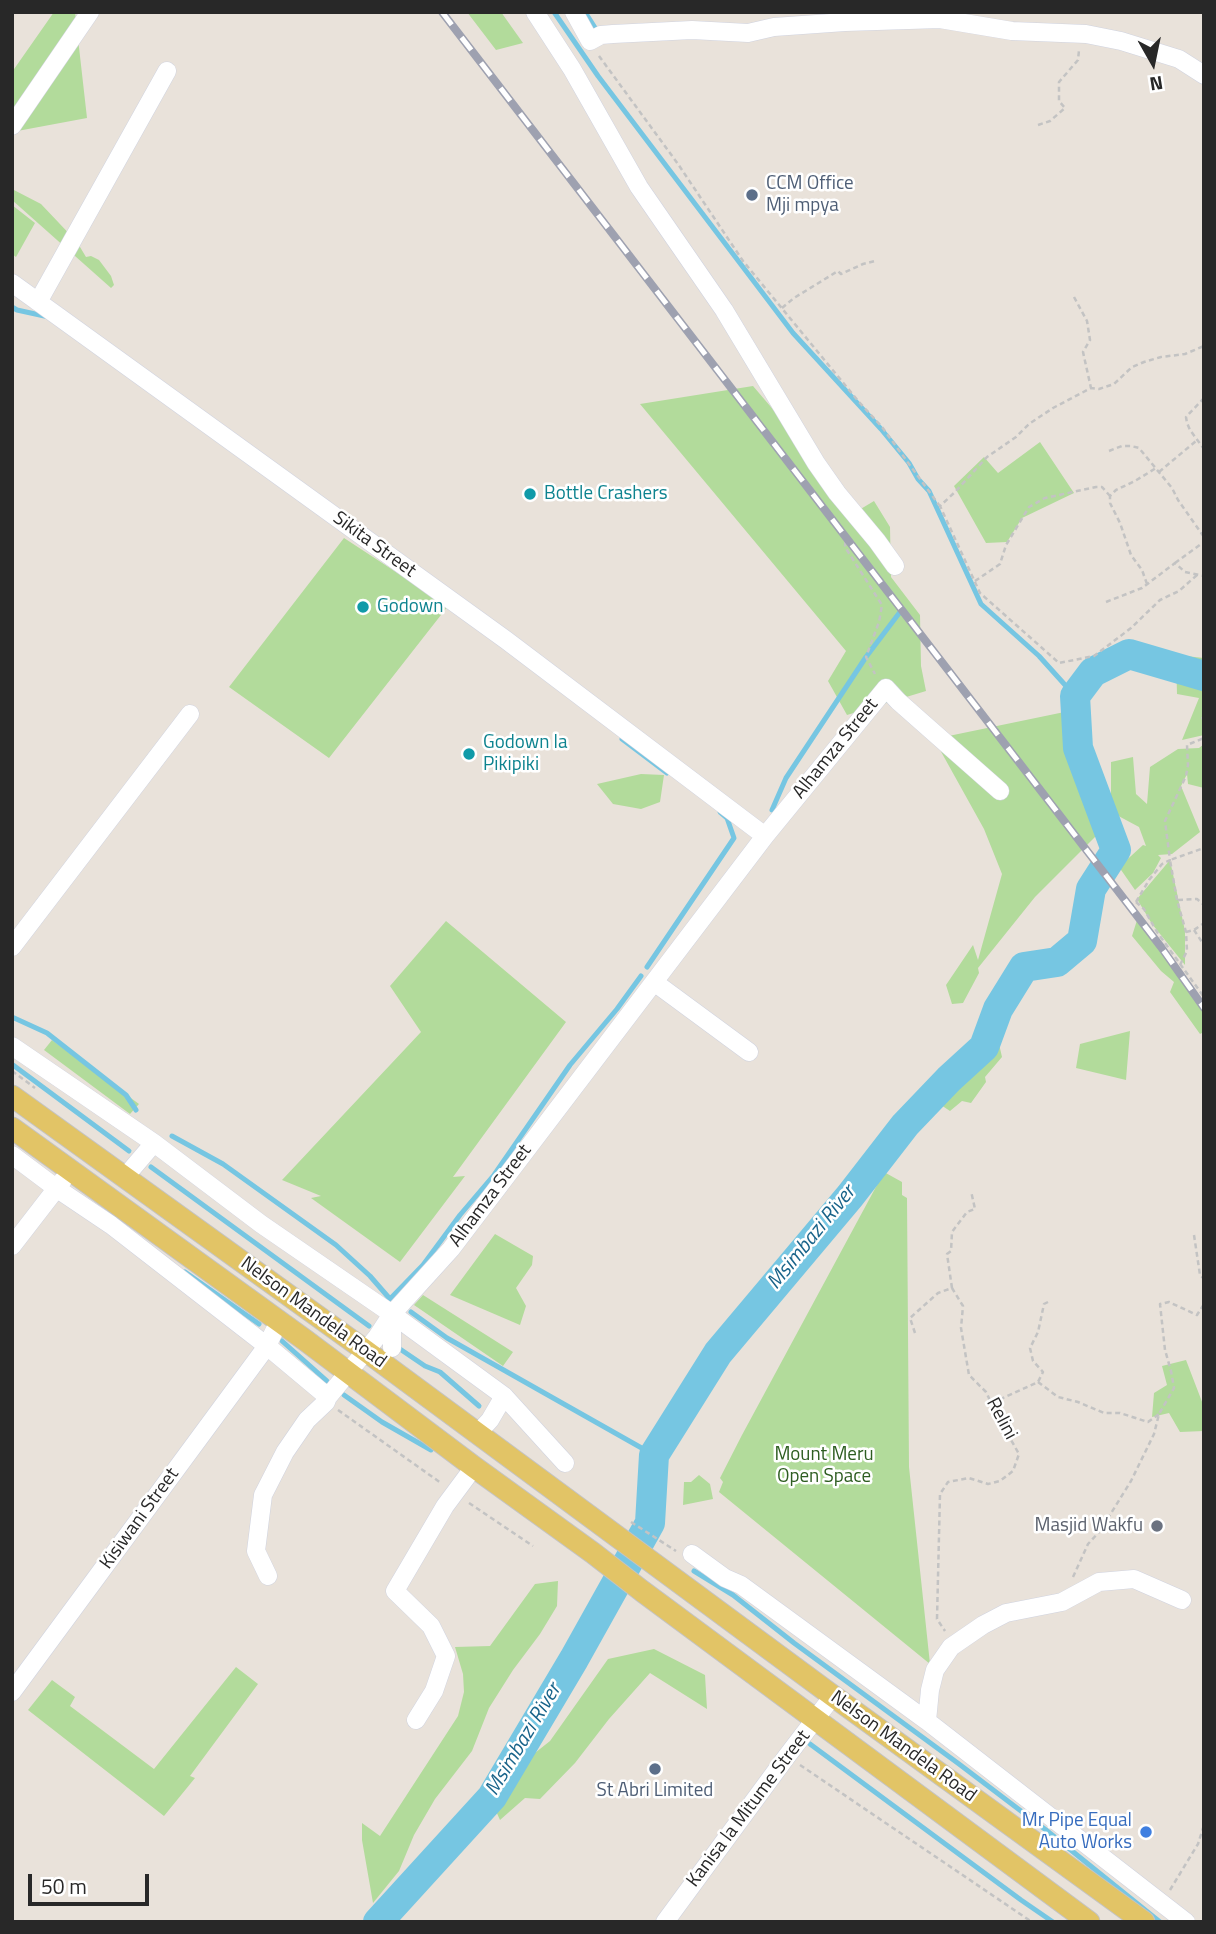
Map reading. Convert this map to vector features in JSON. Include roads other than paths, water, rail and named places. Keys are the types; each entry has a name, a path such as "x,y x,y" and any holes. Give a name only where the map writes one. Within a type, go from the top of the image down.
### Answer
{"main road":[{"name":"Nelson Mandela Road","path":"12,1096 478,1433 619,1525 663,1571 1144,1922"},
{"name":"Nelson Mandela Road","path":"12,1128 279,1321 1089,1922"}],"street":[{"path":"12,126 90,12"},
{"path":"536,12 572,69 639,187 724,310 816,463 895,566"},
{"path":"574,12 590,41 601,35 613,34 692,30 748,33 774,27 940,19 1012,31 1086,34 1121,40 1179,59 1204,75"},
{"path":"38,302 167,71"},
{"name":"Sikita Street","path":"12,282 506,640 765,836"},
{"name":"Alhamza Street","path":"268,1576 256,1551 263,1494 285,1452 307,1420 326,1402 392,1314 450,1249 765,836 886,688 1000,791"},
{"path":"12,947 190,714"},
{"path":"654,982 749,1052"},
{"path":"12,1046 154,1143 261,1224 392,1314 504,1396 565,1463"},
{"path":"125,1177 154,1143"},
{"path":"12,1155 111,1225 328,1397"},
{"path":"12,1246 71,1171"},
{"path":"392,1314 392,1348"},
{"path":"267,1346 279,1321"},
{"name":"Kisiwani Street","path":"12,1692 267,1346"},
{"path":"478,1433 490,1420 504,1396"},
{"path":"416,1720 434,1691 446,1656 431,1626 395,1591 445,1506 474,1467"},
{"path":"687,1555 741,1585 927,1721 946,1741 1186,1922"},
{"path":"927,1721 935,1670 951,1647 1006,1613 1062,1602 1099,1582 1134,1580 1182,1600"},
{"name":"Kanisa la Mitume Street","path":"665,1922 834,1696"}],"waterway":[{"path":"554,12 598,76 793,333 909,463 929,491 981,604 1039,656 1075,696"},
{"path":"585,12 599,34"},
{"path":"12,307 49,317"},
{"path":"772,810 786,778 866,657 900,612"},
{"name":"Msimbazi River","path":"378,1922 492,1797 650,1523 654,1455 718,1353 850,1196 905,1125 984,1047 998,1009 1024,967 1057,962 1082,941 1091,889 1116,850 1078,748 1075,696 1093,672 1129,654 1204,676"},
{"path":"622,739 667,773"},
{"path":"647,967 734,838 727,818 720,812"},
{"path":"172,1136 223,1164 336,1245 370,1276 390,1299 423,1265 494,1175 570,1065 641,976"},
{"path":"12,1017 47,1033 126,1095 136,1110"},
{"path":"13,1065 129,1151"},
{"path":"151,1167 369,1326"},
{"path":"185,1272 259,1324"},
{"path":"411,1312 447,1338 654,1455"},
{"path":"282,1341 327,1381"},
{"path":"397,1347 425,1366 440,1372 479,1406"},
{"path":"344,1395 382,1422 431,1450"},
{"path":"694,1571 733,1595 959,1764 1160,1922"},
{"path":"810,1744 1053,1922"}],"railway":[{"path":"442,12 1161,947 1204,1008"}],"place":[{"name":"CCM Office Mji mpya","path":"752,195"},
{"name":"Bottle Crashers","path":"530,494"},
{"name":"Godown","path":"363,607"},
{"name":"Godown la Pikipiki","path":"469,754"},
{"name":"Masjid Wakfu","path":"1157,1526"},
{"name":"St Abri Limited","path":"655,1769"},
{"name":"Mr Pipe Equal Auto Works","path":"1146,1832"}],"park label":[{"name":"Mount Meru Open Space","path":"824,1466"}]}
